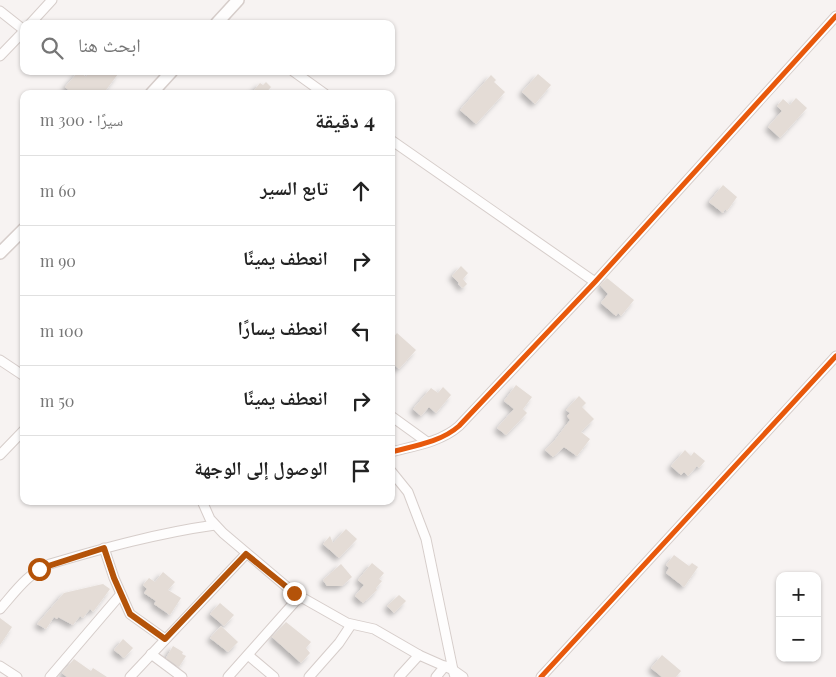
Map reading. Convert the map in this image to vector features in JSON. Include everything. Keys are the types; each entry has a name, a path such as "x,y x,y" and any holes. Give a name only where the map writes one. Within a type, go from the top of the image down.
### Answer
{"street":[{"path":"34,20 52,0"},
{"path":"222,20 238,0"},
{"path":"0,11 20,27"},
{"path":"395,451 446,436 459,426 594,282 836,16"},
{"path":"0,56 20,34"},
{"path":"155,90 168,75"},
{"path":"299,75 319,90"},
{"path":"395,143 594,282"},
{"path":"0,254 20,233"},
{"path":"541,677 836,356"},
{"path":"0,360 20,373"},
{"path":"395,419 427,442"},
{"path":"0,455 20,434"},
{"path":"395,476 408,492 426,539 451,671"},
{"path":"204,505 215,525 246,554 300,596 351,624 374,629 463,677"},
{"path":"0,609 29,576 39,569 104,548 176,530 215,525"},
{"path":"104,548 130,614 165,639"},
{"path":"130,677 246,554"},
{"path":"50,677 121,594"},
{"path":"228,677 300,596"},
{"path":"310,677 339,643 351,624"},
{"path":"151,654 182,677"},
{"path":"399,677 420,655"},
{"path":"248,656 274,677"},
{"path":"0,666 17,677"},
{"path":"436,677 451,671"}],"building":[{"path":"538,74 551,85 535,104 522,92"},
{"path":"76,75 84,75 86,77 87,75 117,75 106,90 68,90 65,87"},
{"path":"491,75 496,80 494,82 505,92 476,124 460,110"},
{"path":"266,82 271,87 268,90 254,90 260,83 263,85"},
{"path":"796,98 807,108 780,138 768,127 782,111 777,106 783,99 790,105"},
{"path":"723,185 737,197 727,211 725,209 723,213 709,202"},
{"path":"461,266 468,273 463,279 467,284 463,288 452,276"},
{"path":"607,278 634,300 621,316 618,313 616,316 601,303 608,294 600,285"},
{"path":"397,333 416,350 399,369 395,366 395,335"},
{"path":"516,385 532,397 523,409 527,413 506,435 497,428 514,409 504,401"},
{"path":"443,387 451,395 436,413 429,407 421,416 413,409 431,388 438,393"},
{"path":"579,396 586,403 582,407 594,419 581,432 590,439 577,456 564,447 553,457 545,450 570,420 567,416 570,413 566,410"},
{"path":"685,450 691,456 694,452 705,461 699,468 697,466 688,476 684,472 681,475 671,466"},
{"path":"346,529 357,539 339,558 323,544 330,536 333,543"},
{"path":"674,555 689,566 692,563 698,567 684,587 666,573 669,568 666,565"},
{"path":"372,563 384,573 379,579 382,581 376,588 377,590 363,603 355,596 364,585 358,580"},
{"path":"341,564 352,577 342,586 327,586 323,580"},
{"path":"163,572 175,582 168,590 181,598 170,615 154,604 156,601 144,593 147,589 143,585 149,578 155,582"},
{"path":"103,584 110,589 93,612 90,609 83,618 80,616 73,625 58,617 57,619 54,617 46,629 37,624 64,593"},
{"path":"399,595 406,601 394,613 387,606"},
{"path":"220,603 234,615 224,626 210,614"},
{"path":"0,618 12,627 0,645"},
{"path":"286,622 311,642 306,648 310,653 301,663 272,637"},
{"path":"221,626 238,642 228,652 210,638"},
{"path":"123,639 133,648 124,658 114,650"},
{"path":"173,646 186,656 179,667 166,658"},
{"path":"662,655 681,671 676,677 662,677 651,668"},
{"path":"74,659 91,671 93,668 107,677 67,677 62,673"}],"cycle path":[{"path":"395,451 436,440 459,426 595,282 836,16"},
{"path":"541,677 836,356"}],"route":[{"path":"39,569 104,548 114,578 130,614 165,639 246,554 294,593"}]}
